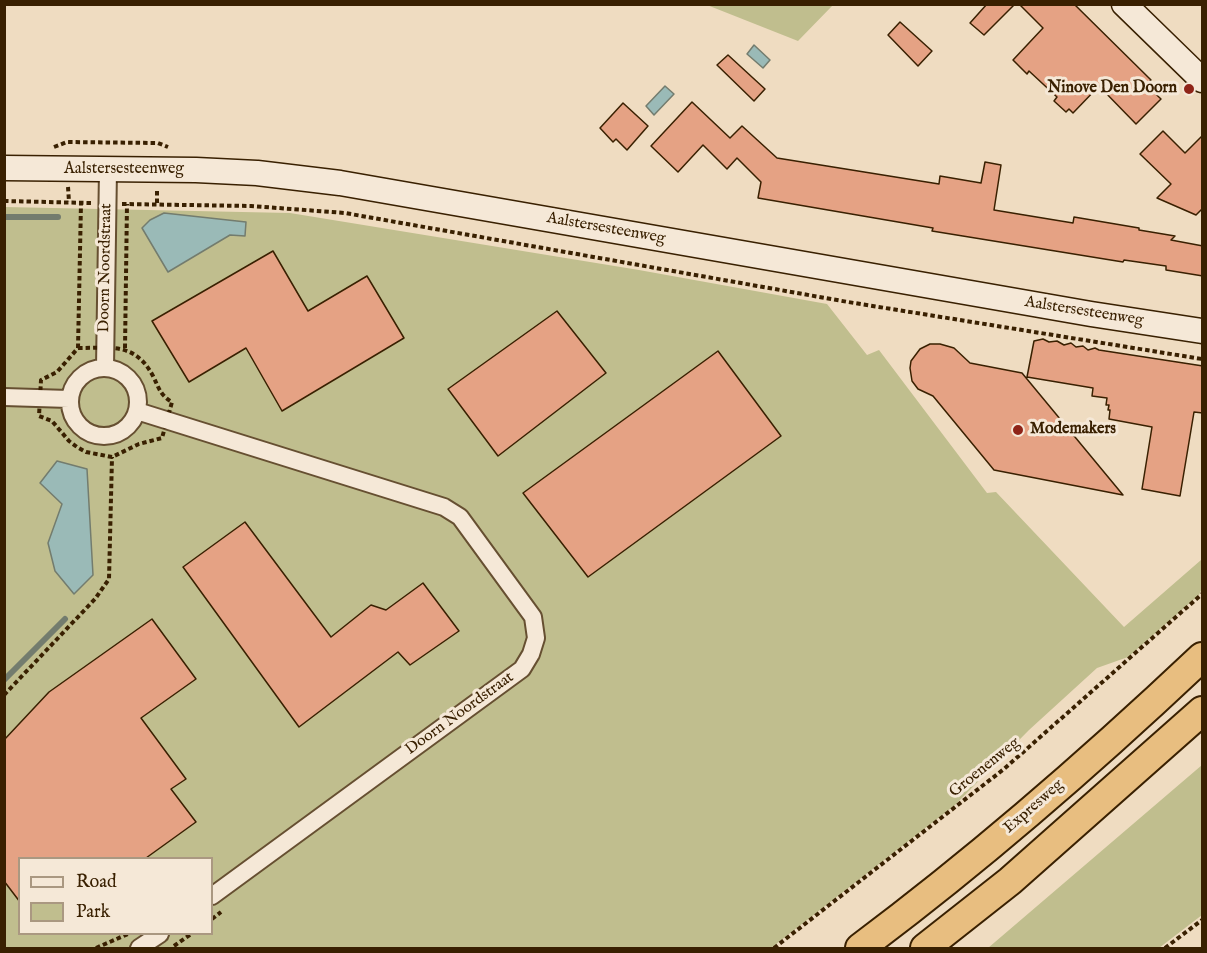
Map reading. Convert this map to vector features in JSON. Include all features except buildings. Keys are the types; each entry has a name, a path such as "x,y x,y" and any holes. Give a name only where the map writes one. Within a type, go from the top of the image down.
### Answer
{"highway":[{"name":"Expresweg","path":"860,948 984,850 1155,702 1203,657"},
{"path":"925,948 1010,881 1203,711"}],"main road":[{"path":"1124,4 1203,80"},
{"name":"Aalstersesteenweg","path":"4,168 196,170 257,173 340,183 1080,312 1203,331"}],"street":[{"name":"Doorn Noordstraat","path":"105,367 108,170"},
{"path":"105,367 126,376 133,384 138,401 133,420 119,433 108,436 94,435 84,430 71,413 69,399 72,388 79,377 93,369 105,367"},
{"path":"4,397 69,399"},
{"name":"Doorn Noordstraat","path":"137,411 444,507 460,517 532,617 536,638 531,654 522,669 213,895"},
{"path":"139,948 157,935"}],"path":[{"path":"4,201 251,206 345,213 848,302 1203,358"},
{"path":"81,203 78,348 57,372 40,380 39,417 52,421 69,441 86,452 112,457 139,444 162,438 173,442"},
{"path":"125,348 127,204"},
{"path":"78,348 125,348 146,366 159,393 172,402 162,438"},
{"path":"4,695 95,599 109,579 112,457"},
{"name":"Groenenweg","path":"774,948 1004,769 1203,594"},
{"path":"213,918 221,912"},
{"path":"1165,948 1203,920"},
{"path":"96,948 125,935"},
{"path":"171,948 188,935"}],"green space":[{"path":"707,4 833,5 798,41"},
{"path":"5,207 290,213 639,270 827,304 867,355 879,350 987,493 996,492 1124,627 1201,560 1202,588 1199,595 1128,657 1097,668 1029,730 955,805 771,948 5,948"},
{"path":"1202,765 1202,915 1159,948 988,948"}],"water":[{"path":"754,45 770,60 763,68 747,54"},
{"path":"665,86 674,94 654,115 646,106"},
{"path":"164,213 246,222 245,236 230,235 168,272 142,228 150,220"},
{"path":"57,461 87,469 93,575 74,594 55,571 48,543 62,504 40,483"}],"waterway":[{"path":"4,217 58,217"},
{"path":"4,680 65,619"}],"place":[{"name":"Ninove Den Doorn","path":"1189,89"},
{"name":"Modemakers","path":"1018,430"}]}
